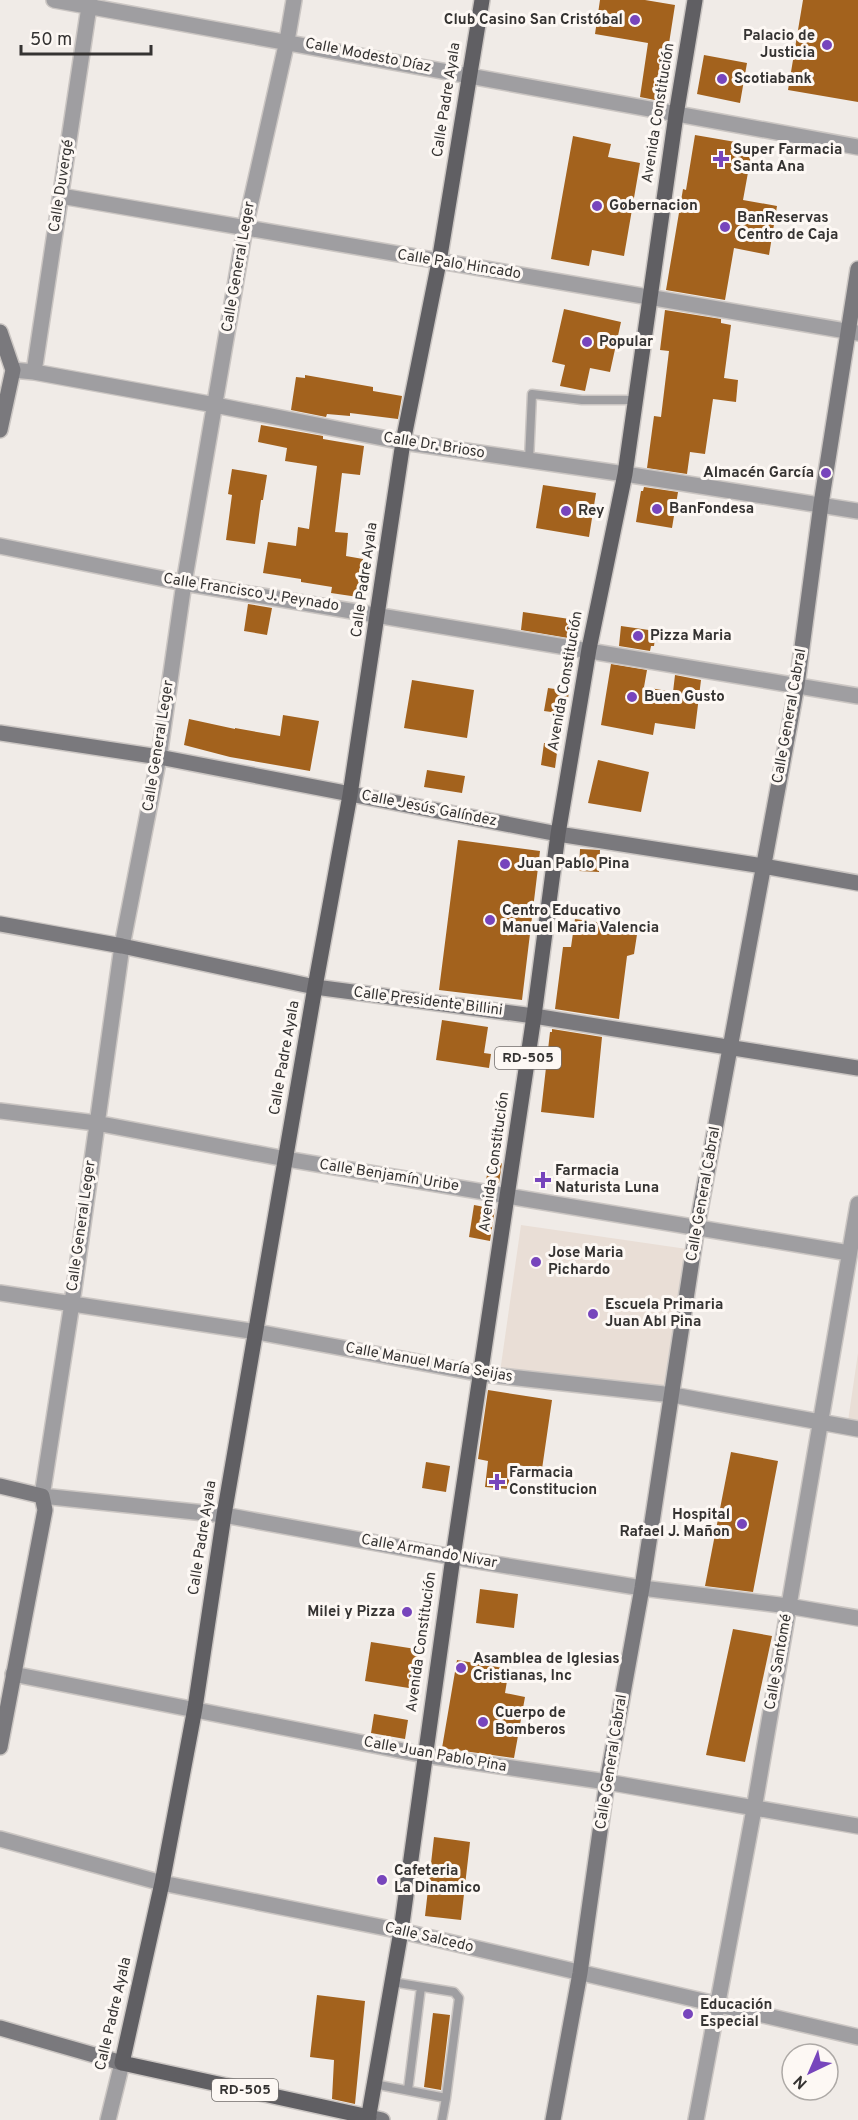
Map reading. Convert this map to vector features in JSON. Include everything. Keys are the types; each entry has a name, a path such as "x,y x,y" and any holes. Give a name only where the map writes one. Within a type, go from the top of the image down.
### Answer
{"main road":[{"name":"Calle Padre Ayala","path":"122,2064 162,1882 195,1708 224,1515 350,795 404,442 439,262 482,0"},
{"name":"Avenida Constitución","path":"373,2119 374,2084 401,1931 424,1755 508,1196 558,834 589,649 625,474 676,115 695,0"},
{"name":"RD-505","path":"122,2064 373,2119"}],"street":[{"name":"Calle Modesto Díaz","path":"54,0 90,3 676,115 858,147"},
{"name":"Calle General Leger","path":"42,1496 72,1303 122,946 159,758 184,582 245,228 294,0"},
{"name":"Calle Duvergé","path":"34,372 90,3"},
{"name":"Calle Palo Hincado","path":"61,196 853,332"},
{"name":"Calle General Cabral","path":"553,2120 580,1973 607,1782 642,1587 697,1227 797,685 821,504 853,332 858,268"},
{"path":"0,332 13,370 0,423"},
{"name":"Calle Dr. Brioso","path":"13,370 215,405 404,442 858,511"},
{"name":"Calle Francisco J. Peynado","path":"0,546 184,582 858,696"},
{"name":"Calle Jesús Galíndez","path":"0,733 159,758 558,834 763,866 858,884"},
{"name":"Calle Presidente Billini","path":"0,924 122,946 315,987 534,1016 858,1068"},
{"name":"Calle Benjamín Uribe","path":"0,1111 96,1124 286,1159 849,1252"},
{"name":"Calle Santomé","path":"696,2120 754,1809 858,1204"},
{"name":"Calle Manuel María Seijas","path":"0,1293 257,1332 482,1374 673,1395 858,1429"},
{"name":"Calle Armando Nivar","path":"0,1486 42,1496 224,1515 453,1557 858,1618"},
{"path":"0,1747 45,1510 42,1496"},
{"name":"Calle Juan Pablo Pina","path":"13,1674 195,1708 424,1755 607,1782 858,1826"},
{"name":"Calle Salcedo","path":"0,1839 162,1882 401,1931 858,2037"},
{"path":"0,2028 122,2064"},
{"name":"Calle Padre Ayala","path":"108,2120 122,2064"}],"lane":[{"path":"529,460 532,394 582,400 636,400"},
{"path":"392,1982 454,1992 459,1998 442,2120"},
{"path":"408,2090 421,1987"},
{"path":"374,2084 446,2098"}],"shaded area":[{"name":"Escuela Primaria Juan Abl Pina","path":"521,1225 687,1249 665,1403 499,1379"},
{"path":"858,1353 858,1423 848,1421"}],"building":[{"name":"Club Casino San Cristóbal","path":"600,0 645,0 675,5 660,101 640,97 648,43 595,34"},
{"name":"Palacio de Justicia","path":"803,0 858,0 858,102 788,90"},
{"name":"Scotiabank","path":"704,55 747,63 740,103 697,94"},
{"name":"BanReservas Centro de Caja","path":"695,135 753,145 743,200 777,206 769,255 734,248 725,300 666,290 683,189 686,190"},
{"name":"Gobernacion","path":"573,136 611,144 608,157 640,163 624,256 592,250 589,266 551,259"},
{"name":"Popular","path":"564,309 621,322 610,372 590,368 585,391 560,386 565,365 552,362"},
{"path":"665,310 721,319 721,323 731,325 724,378 738,380 736,402 713,399 705,454 690,452 687,474 647,468 654,416 661,417 669,351 660,350"},
{"path":"305,375 373,387 373,391 402,396 398,419 350,413 350,416 327,414 326,417 291,410 296,377 305,378"},
{"path":"261,425 364,446 360,475 342,473 335,532 348,533 346,556 363,559 358,597 331,593 332,587 301,582 301,579 263,573 268,542 296,546 298,527 309,529 317,466 285,461 287,448 258,442"},
{"path":"232,469 267,475 255,544 226,540 232,495 228,494"},
{"name":"Rey","path":"543,485 596,493 589,537 536,528"},
{"name":"BanFondesa","path":"644,487 678,492 672,528 636,522 641,491"},
{"path":"248,604 272,608 267,635 244,631"},
{"path":"523,612 576,620 574,639 521,630"},
{"name":"Pizza Maria","path":"621,626 656,631 654,646 651,646 650,651 619,646"},
{"path":"611,664 647,670 644,687 673,692 675,675 701,680 695,729 655,723 653,735 601,725"},
{"path":"412,680 474,690 467,738 404,728"},
{"path":"548,688 569,691 566,714 544,711"},
{"path":"283,715 319,721 310,771 230,757 184,745 189,719 280,736"},
{"path":"544,743 558,745 555,768 541,765"},
{"path":"598,760 649,772 641,812 588,803"},
{"path":"427,770 465,776 462,793 424,787"},
{"name":"Centro Educativo Manuel Maria Valencia","path":"458,840 540,851 522,1000 439,990"},
{"path":"580,849 600,850 599,872 579,871"},
{"path":"575,919 638,928 634,954 627,956 619,1019 555,1009 563,947 571,947"},
{"path":"442,1020 488,1027 484,1053 491,1054 489,1068 436,1060"},
{"path":"552,1029 602,1037 594,1118 541,1112"},
{"path":"490,1160 502,1163 499,1183 486,1180"},
{"path":"474,1205 495,1209 490,1241 469,1237"},
{"path":"488,1390 552,1400 542,1469 511,1464 508,1489 485,1487 488,1461 478,1459"},
{"name":"Hospital Rafael J. Mañon","path":"731,1452 778,1461 753,1592 705,1586"},
{"path":"426,1462 450,1466 446,1492 422,1488"},
{"path":"480,1589 518,1594 514,1628 476,1623"},
{"path":"733,1629 772,1636 745,1762 706,1755"},
{"path":"371,1642 422,1650 415,1689 365,1681"},
{"name":"Cuerpo de Bomberos","path":"457,1660 509,1669 505,1693 525,1697 514,1758 442,1748"},
{"path":"374,1714 408,1720 405,1739 371,1733"},
{"path":"434,1837 470,1842 461,1920 425,1916"},
{"path":"317,1995 365,2001 355,2104 332,2099 334,2060 310,2057"},
{"path":"433,2013 450,2015 441,2090 424,2087"}],"place":[{"name":"Club Casino San Cristóbal","path":"635,20"},
{"name":"Palacio de Justicia","path":"827,45"},
{"name":"Scotiabank","path":"722,79"},
{"name":"Super Farmacia Santa Ana","path":"721,159"},
{"name":"Gobernacion","path":"597,206"},
{"name":"BanReservas Centro de Caja","path":"725,227"},
{"name":"Popular","path":"587,342"},
{"name":"Almacén García","path":"826,473"},
{"name":"BanFondesa","path":"657,509"},
{"name":"Rey","path":"566,511"},
{"name":"Pizza Maria","path":"638,636"},
{"name":"Buen Gusto","path":"632,697"},
{"name":"Juan Pablo Pina","path":"505,864"},
{"name":"Centro Educativo Manuel Maria Valencia","path":"490,920"},
{"name":"Farmacia Naturista Luna","path":"543,1180"},
{"name":"Jose Maria Pichardo","path":"536,1262"},
{"name":"Escuela Primaria Juan Abl Pina","path":"593,1314"},
{"name":"Farmacia Constitucion","path":"497,1482"},
{"name":"Hospital Rafael J. Mañon","path":"742,1524"},
{"name":"Milei y Pizza","path":"407,1612"},
{"name":"Asamblea de Iglesias Cristianas, Inc","path":"461,1668"},
{"name":"Cuerpo de Bomberos","path":"483,1722"},
{"name":"Cafeteria La Dinamico","path":"382,1880"},
{"name":"Educación Especial","path":"688,2014"}]}
